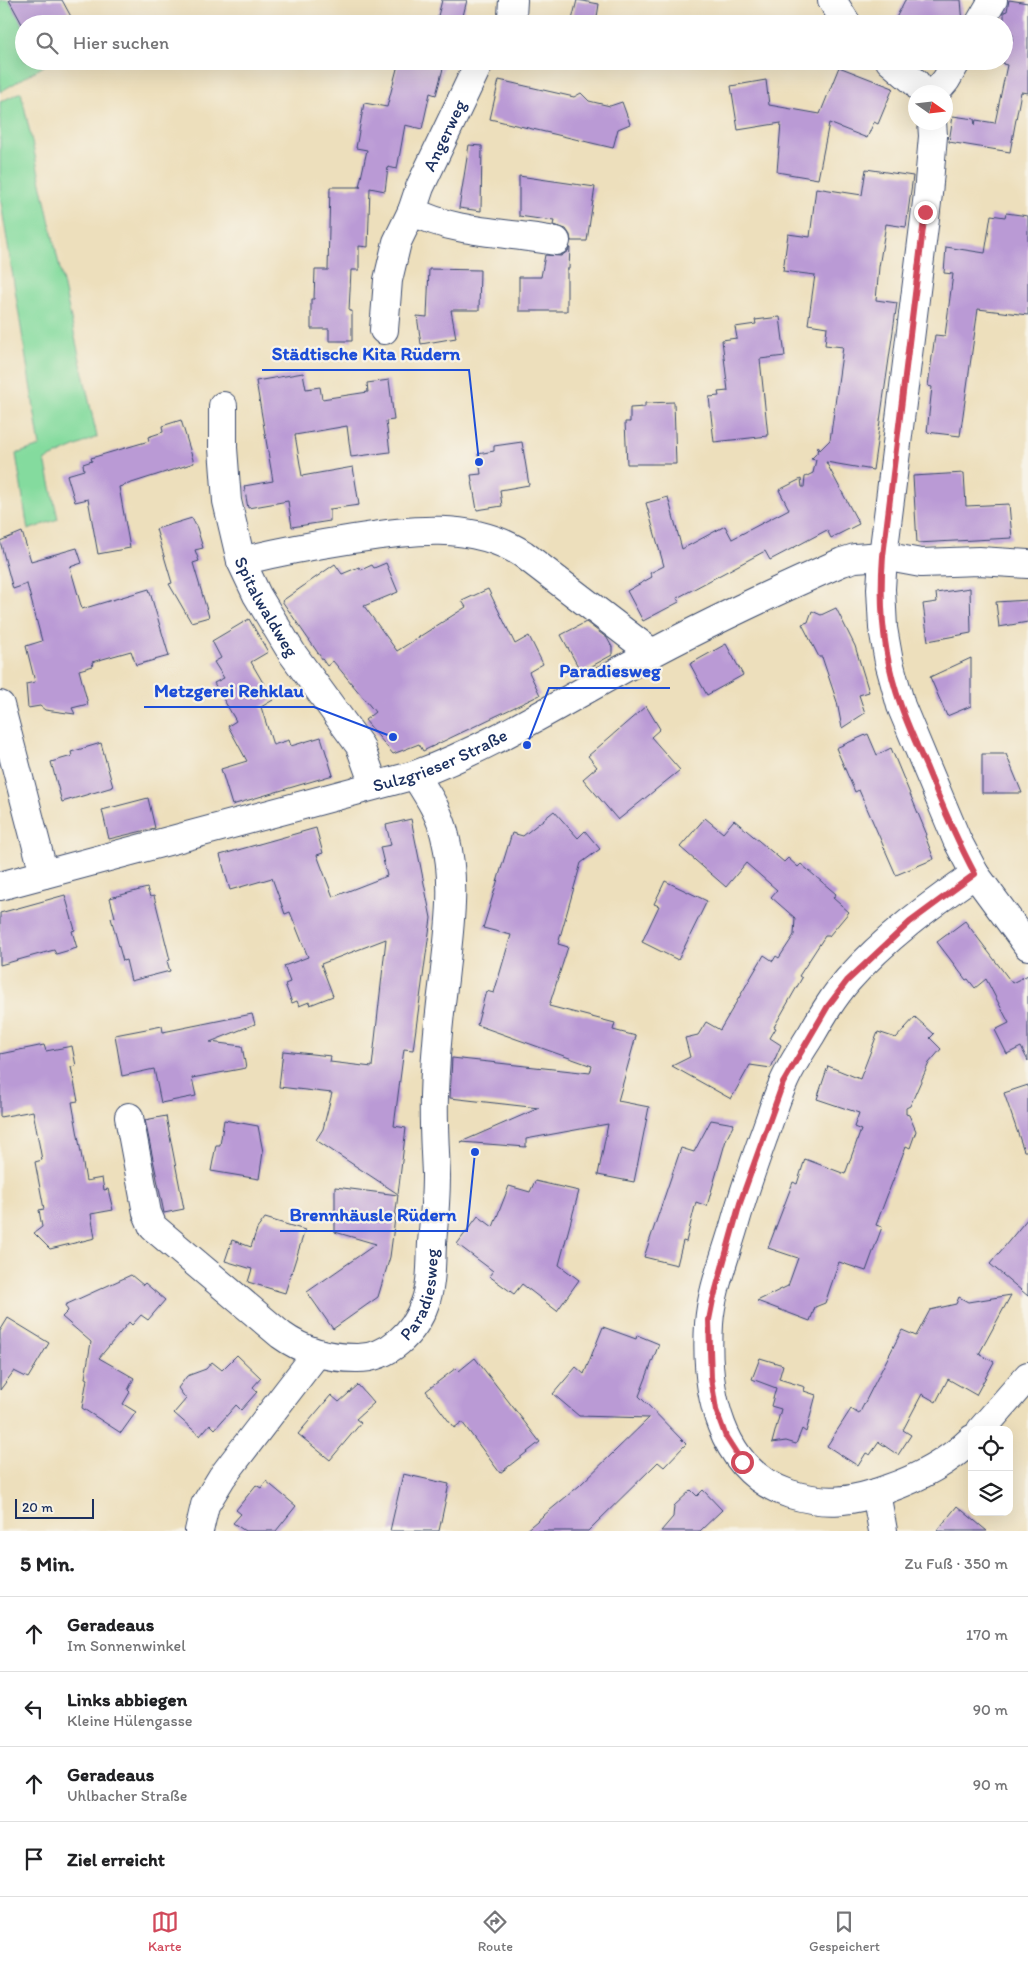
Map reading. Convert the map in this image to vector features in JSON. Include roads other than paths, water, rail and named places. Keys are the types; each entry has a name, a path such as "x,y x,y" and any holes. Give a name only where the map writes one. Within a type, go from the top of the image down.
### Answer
{"street":[{"path":"832,0 841,15"},
{"path":"984,15 993,0"},
{"name":"Angerweg","path":"384,330 390,266 401,234 412,211 420,187 476,70"},
{"path":"901,70 918,85"},
{"path":"942,85 952,70"},
{"path":"933,130 928,194 883,556 881,589 883,628 888,662 897,694 950,825 975,874 1028,946"},
{"path":"412,211 428,219 452,226 556,241"},
{"name":"Spitalwaldweg","path":"223,406 223,448 227,502 240,561 257,595 292,653 360,746 374,785"},
{"path":"240,561 326,543 404,532 443,531 481,535 523,554 652,653"},
{"name":"Sulzgrieser Straße","path":"0,886 416,775 520,727 652,653 718,619 842,562 855,558 883,556 921,563 971,561 1028,564"},
{"path":"0,705 44,874"},
{"name":"Paradiesweg","path":"129,1117 150,1223 159,1233 281,1335 298,1346 317,1353 342,1358 360,1358 370,1357 386,1351 400,1341 412,1327 422,1311 428,1294 431,1273 435,1194 434,1096 451,892 445,835 436,812 416,775"},
{"path":"968,1442 940,1465 900,1485 876,1494 838,1502 812,1500 778,1490 764,1483 748,1469 730,1445 716,1410 710,1362 709,1330 710,1311 740,1203 788,1073 828,1006 859,968 921,913 975,874"},
{"path":"199,1531 205,1505 222,1477 317,1353"},
{"path":"984,1426 1028,1376"},
{"path":"876,1494 882,1531"}],"place":[{"name":"Städtische Kita Rüdern","path":"479,462"},
{"name":"Metzgerei Rehklau","path":"393,737"},
{"name":"Paradiesweg","path":"527,745"},
{"name":"Brennhäusle Rüdern","path":"475,1152"}]}
